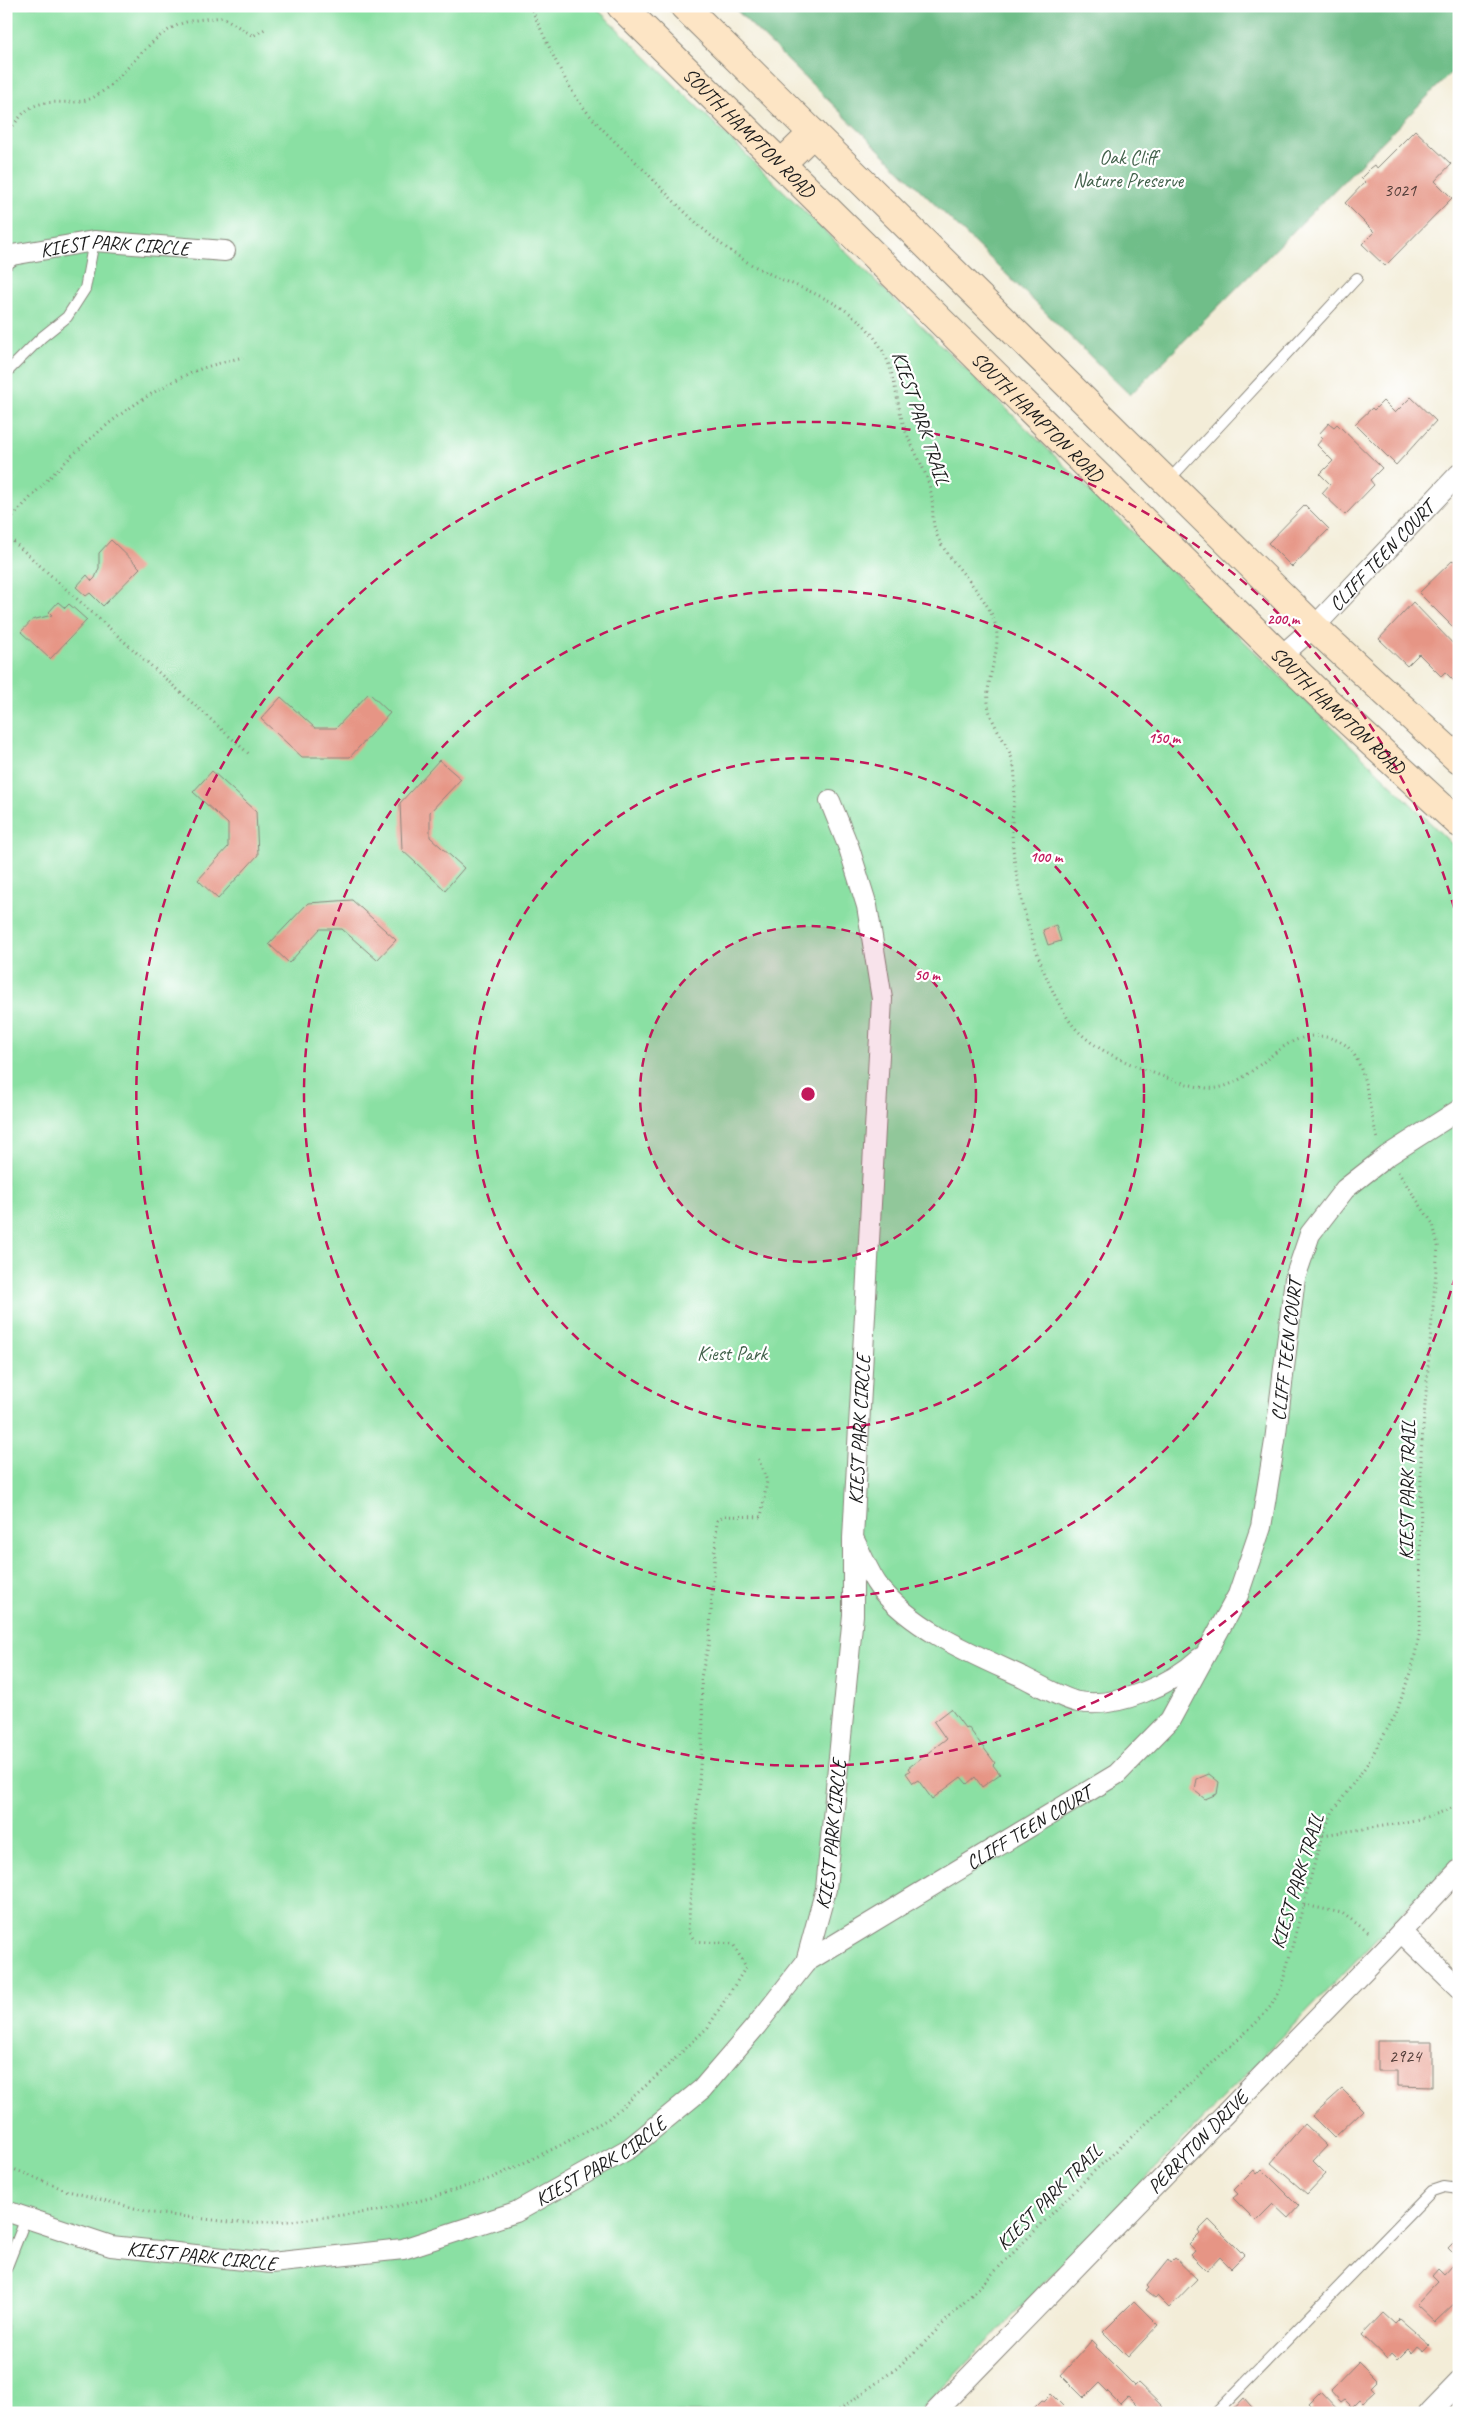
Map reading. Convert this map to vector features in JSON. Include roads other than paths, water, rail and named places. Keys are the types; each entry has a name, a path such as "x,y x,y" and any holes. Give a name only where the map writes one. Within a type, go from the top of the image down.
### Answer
{"main road":[{"name":"SOUTH HAMPTON ROAD","path":"622,6 1281,656 1459,823"},
{"path":"684,6 1314,627 1459,760"},
{"path":"781,164 813,133"}],"street":[{"name":"KIEST PARK CIRCLE","path":"8,255 94,241 225,251"},
{"name":"CLIFF TEEN COURT","path":"1281,656 1314,627 1459,474"},
{"name":"KIEST PARK CIRCLE","path":"6,2211 111,2246 271,2263 403,2249 516,2212 630,2148 702,2089 756,2026 806,1962 826,1889 853,1615 853,1538 882,999 867,906 849,848 830,801"},
{"name":"CLIFF TEEN COURT","path":"806,1962 1116,1774 1170,1720 1238,1595 1261,1527 1275,1441 1295,1278 1310,1234 1345,1188 1387,1156 1459,1110"},
{"name":"CLIFF TEEN COURT","path":"853,1538 879,1587 916,1622 978,1656 1077,1702 1110,1702 1158,1687 1190,1667 1209,1650"},
{"name":"PERRYTON DRIVE","path":"934,2413 1459,1870"},
{"path":"1401,1932 1459,1988"},
{"path":"1429,2413 1459,2382"}],"lane":[{"path":"6,373 42,338 67,318 85,289 94,241"},
{"path":"1167,482 1358,278"},
{"path":"1216,2413 1432,2191 1444,2187 1459,2189"},
{"path":"6,2270 26,2218"}],"park label":[{"name":"Oak Cliff Nature Preserve","path":"1128,168"},
{"name":"Kiest Park","path":"732,1353"}]}
